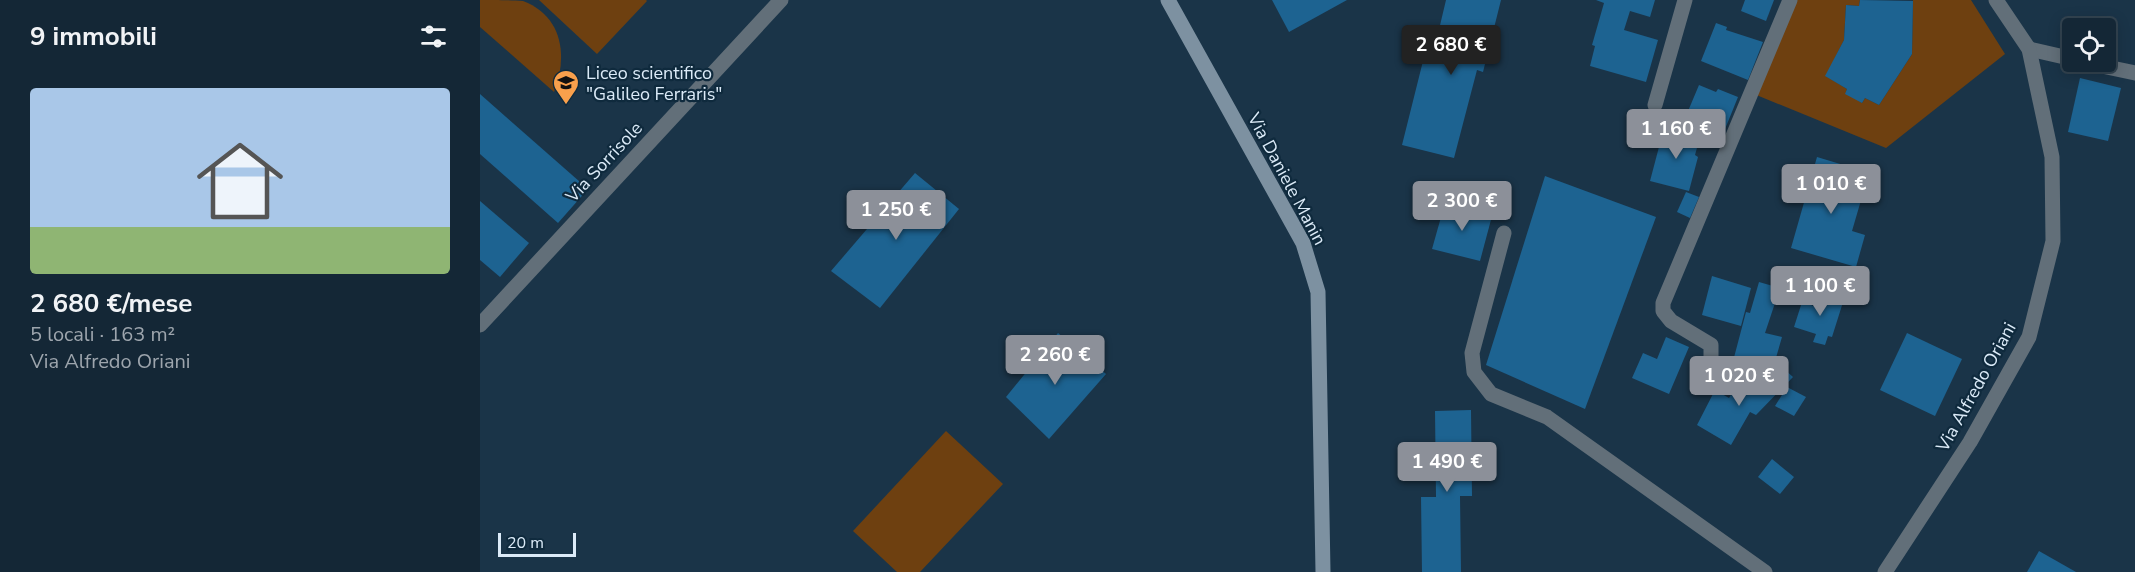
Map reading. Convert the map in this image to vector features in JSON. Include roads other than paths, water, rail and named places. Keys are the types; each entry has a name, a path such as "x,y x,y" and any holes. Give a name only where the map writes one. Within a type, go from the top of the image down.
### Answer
{"main road":[{"name":"Via Daniele Manin","path":"1168,0 1303,243 1318,292 1323,572"}],"street":[{"name":"Via Sorrisole","path":"480,325 781,0"},
{"path":"1655,105 1685,0"},
{"path":"1711,359 1711,345 1671,321 1663,312 1664,303 1790,0"},
{"name":"Via Alfredo Oriani","path":"1885,572 1970,442 2029,337 2053,241 2052,157 2029,49 1996,0"},
{"path":"2029,49 2062,56"},
{"path":"2116,69 2135,73"},
{"path":"1504,233 1472,353 1474,372 1491,394 1546,417 1765,572"}],"place":[{"name":"Liceo scientifico \"Galileo Ferraris\"","path":"566,106"}]}
